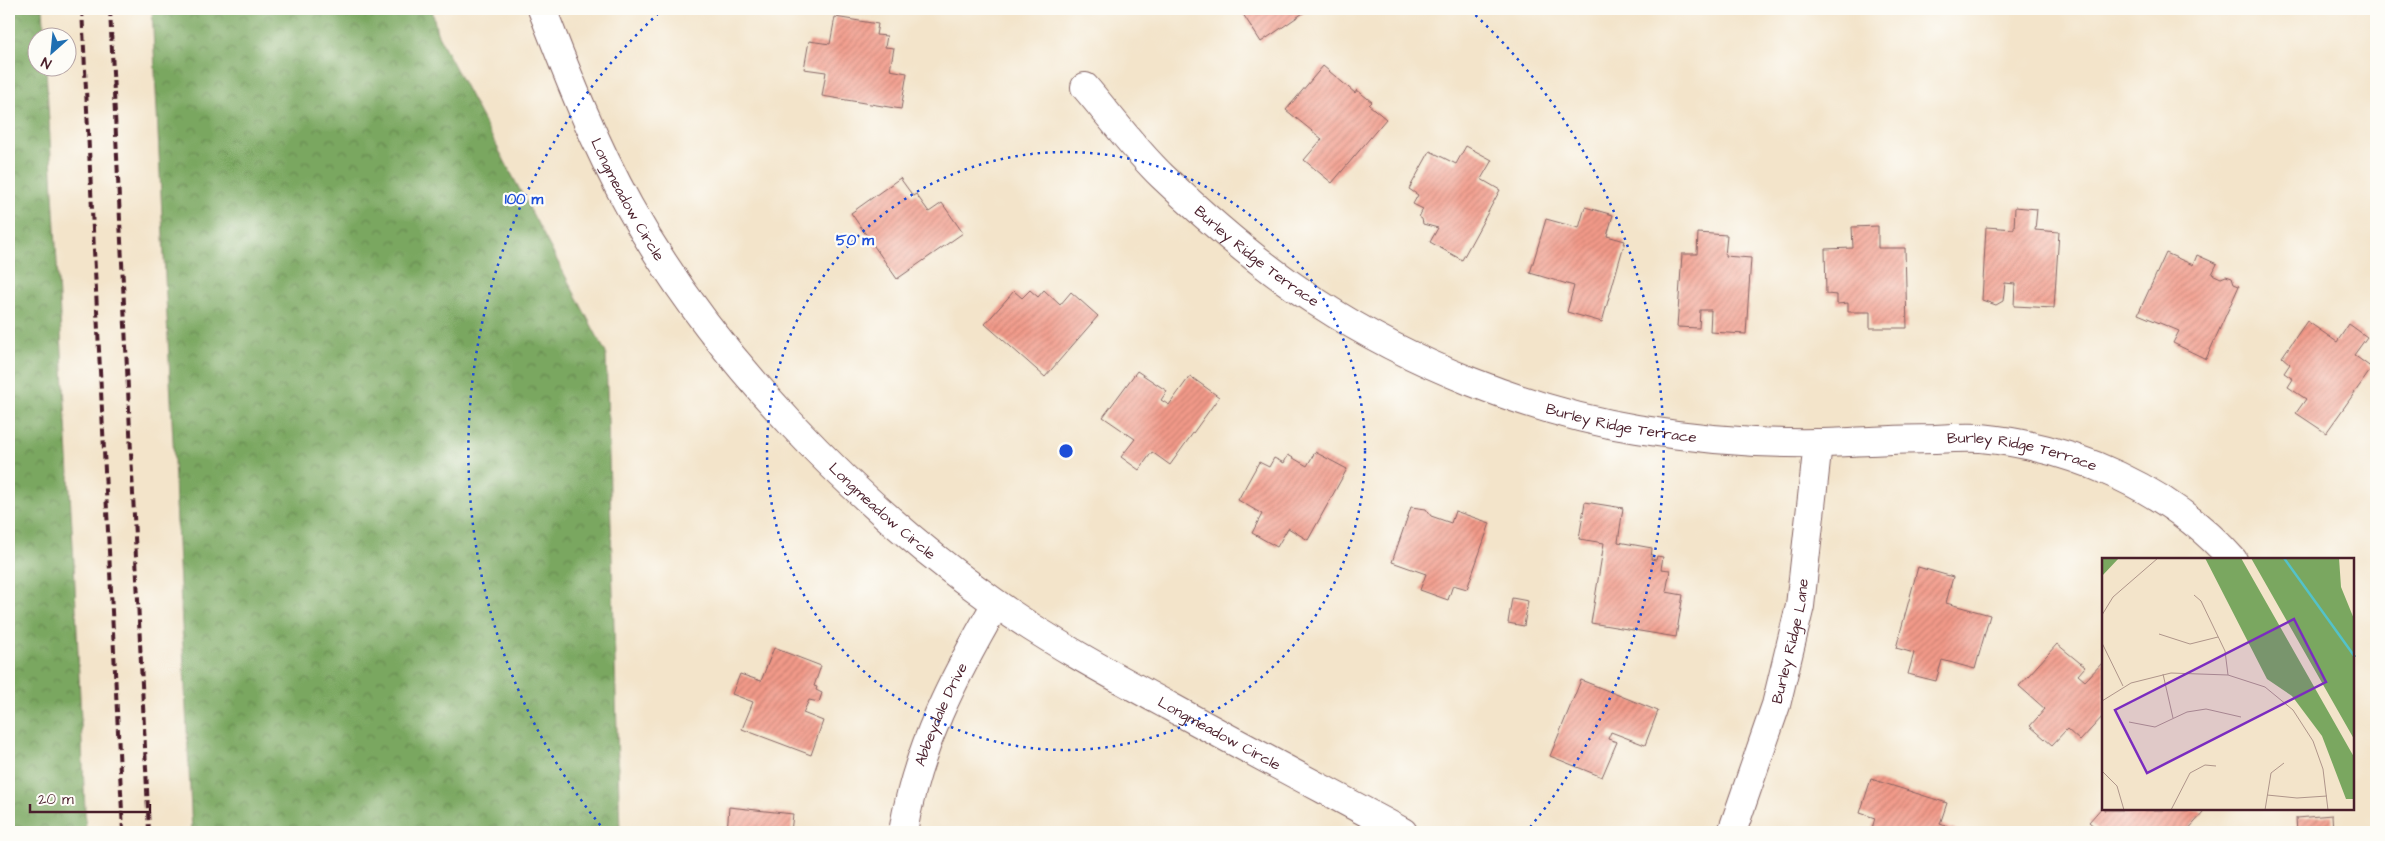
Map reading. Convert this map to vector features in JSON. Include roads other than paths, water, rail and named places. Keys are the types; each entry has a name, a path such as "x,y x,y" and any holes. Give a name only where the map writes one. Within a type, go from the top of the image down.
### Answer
{"street":[{"name":"Longmeadow Circle","path":"542,9 578,101 629,205 683,291 736,360 797,431 859,491 940,560 996,604 1107,672 1403,832"},
{"name":"Burley Ridge Terrace","path":"1086,87 1159,174 1240,246 1319,304 1414,357 1532,405 1635,429 1739,442 1818,443 1979,438 2048,449 2113,473 2164,500 2222,548 2231,558"},
{"name":"Burley Ridge Lane","path":"1732,832 1776,705 1800,606 1818,443"},
{"name":"Abbeydale Drive","path":"903,832 920,761 935,719 960,668 996,604"}],"railway":[{"path":"82,9 123,832"},
{"path":"110,9 149,832"}]}
